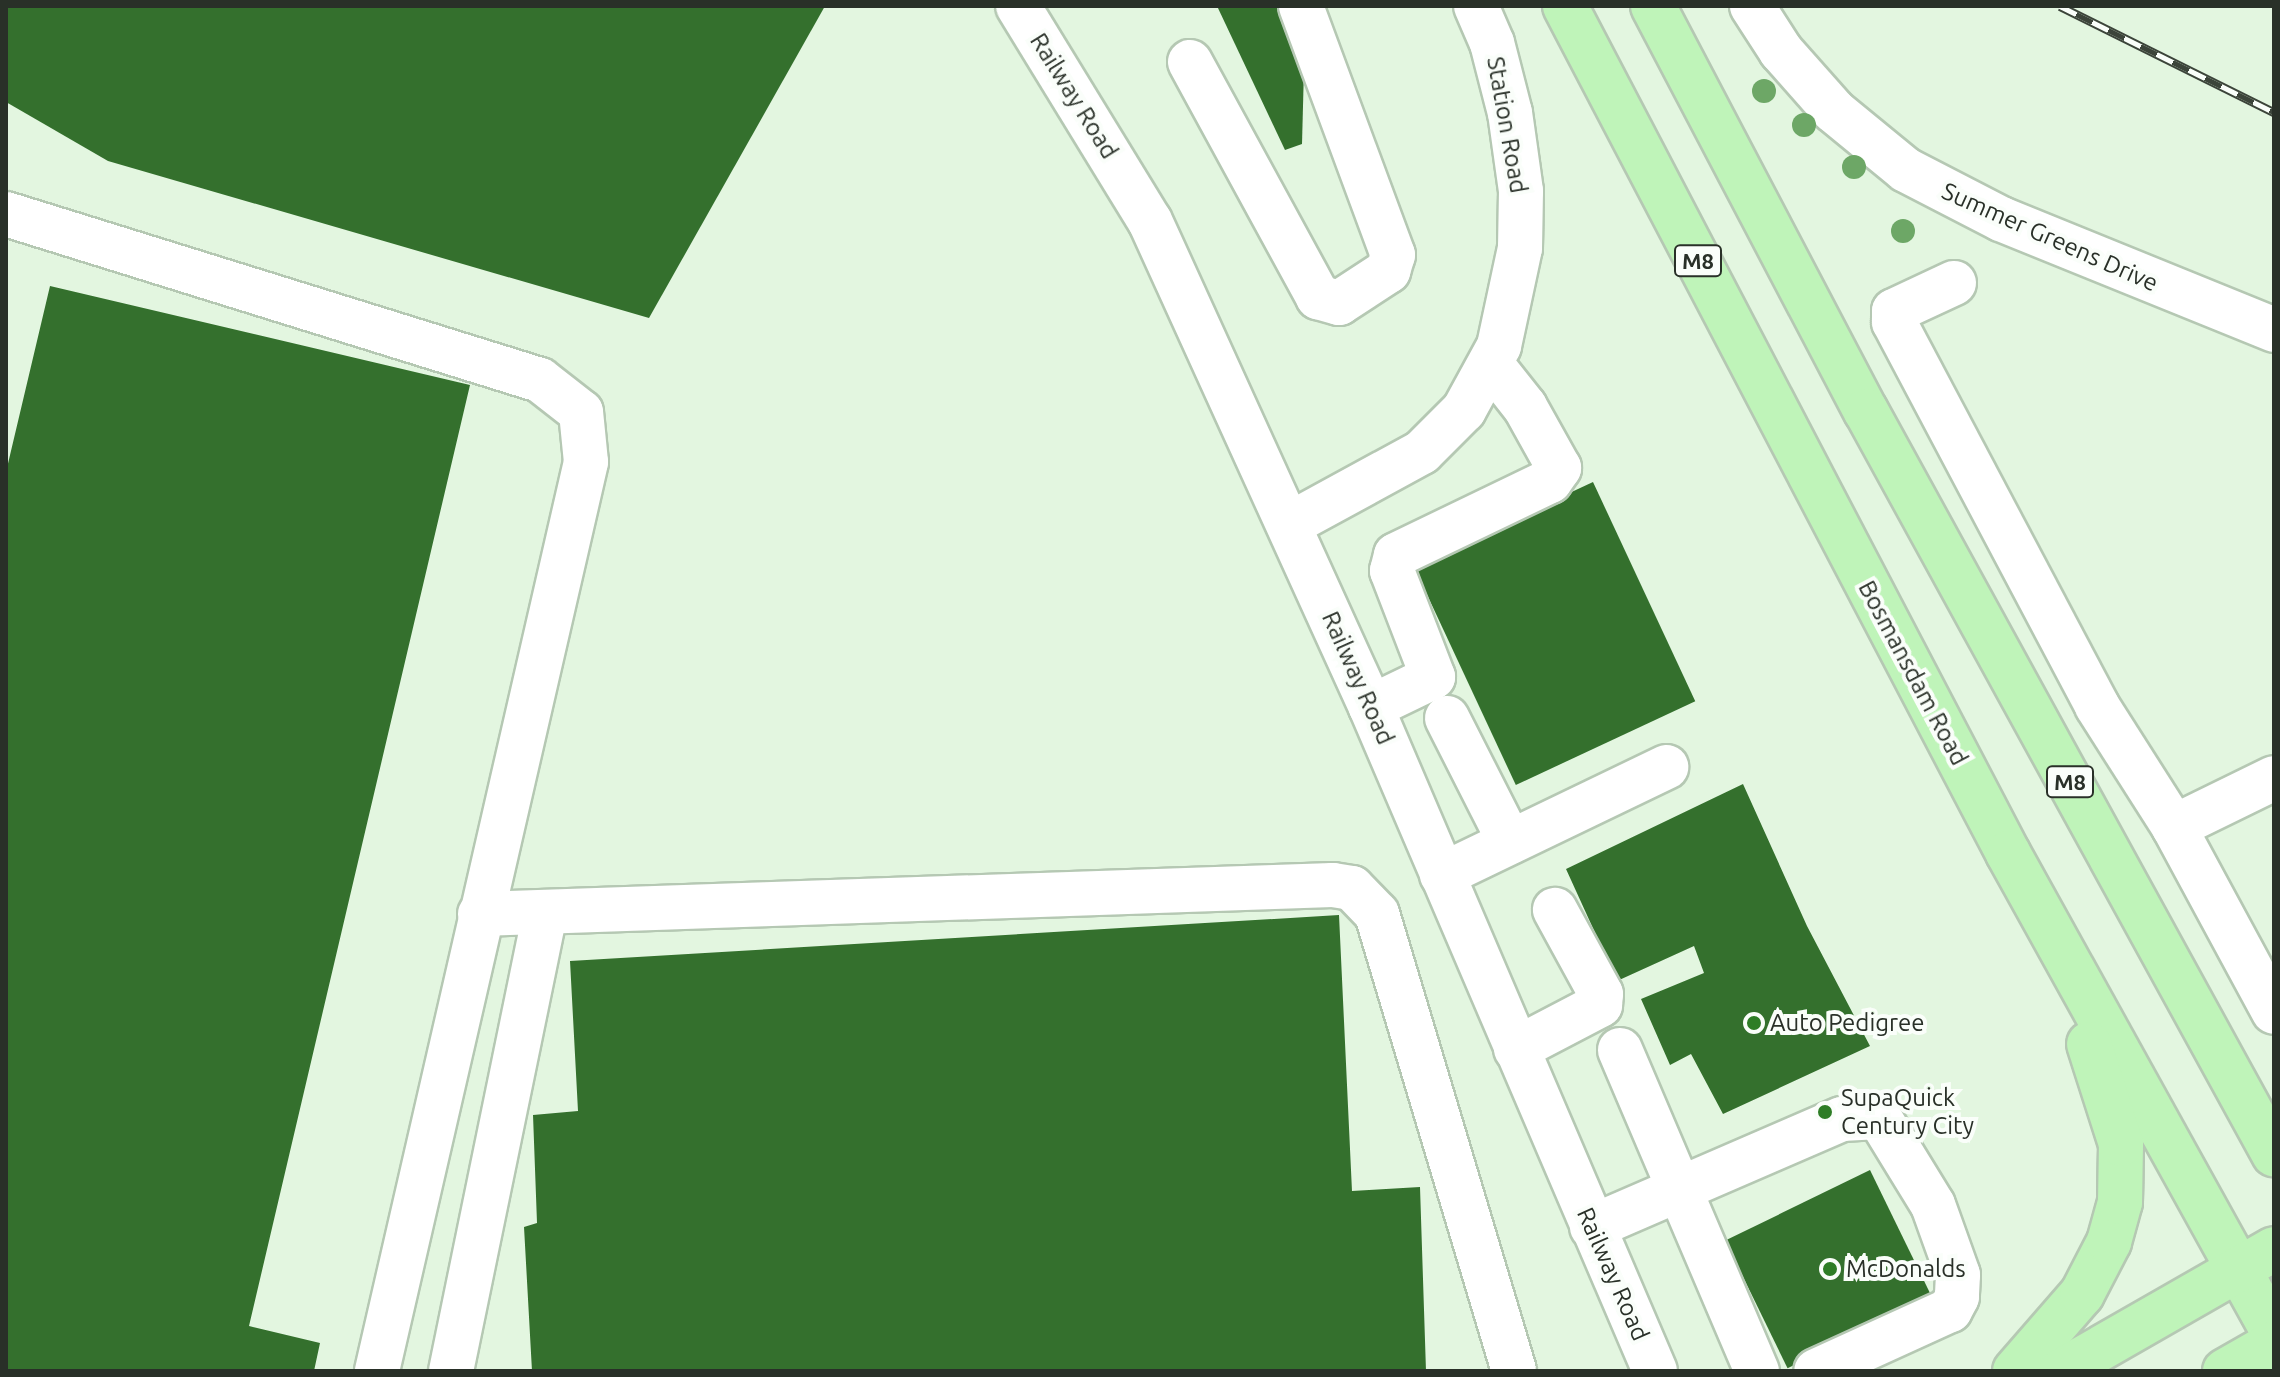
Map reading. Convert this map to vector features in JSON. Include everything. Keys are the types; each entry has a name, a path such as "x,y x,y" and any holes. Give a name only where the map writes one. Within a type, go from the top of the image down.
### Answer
{"main road":[{"name":"Bosmansdam Road","path":"1565,6 2008,853 2256,1259 2274,1333"},
{"name":"M8","path":"1653,6 1866,411 2274,1154"},
{"path":"2008,853 2104,1081 2123,1164 2120,1202 2098,1266 2076,1302 2015,1371"},
{"path":"2061,1371 2256,1259"},
{"path":"2225,1371 2274,1343"}],"street":[{"name":"Railway Road","path":"1018,6 1150,221 1371,707 1655,1371"},
{"path":"1190,62 1318,297 1339,303 1388,271 1393,255 1301,6"},
{"name":"Station Road","path":"1290,524 1422,452 1464,410 1491,364 1513,296 1521,191 1506,99 1476,6"},
{"name":"Summer Greens Drive","path":"1752,6 1781,51 1828,104 1906,170 1965,203 2274,330"},
{"path":"6,214 540,380 581,412 586,462 377,1371"},
{"path":"1954,283 1894,311 1894,322 2097,706 2174,827 2274,1012"},
{"path":"1371,707 1433,677 1392,571 1396,555 1550,481 1559,468 1525,407 1491,364"},
{"path":"1447,718 1510,842"},
{"path":"1442,875 1666,767"},
{"path":"2174,827 2274,778"},
{"path":"480,914 1333,885 1352,888 1377,914 1514,1371"},
{"path":"1516,1049 1600,1005 1601,994 1555,910"},
{"path":"451,1371 545,913"},
{"path":"1620,1050 1757,1371"},
{"path":"1592,1227 1842,1119 1871,1115 1886,1122 1933,1205 1958,1275 1957,1297 1950,1310 1816,1371"}],"building":[{"path":"6,6 825,6 649,318 108,161 6,102"},
{"path":"1217,6 1293,6 1305,30 1302,144 1285,150"},
{"path":"50,286 470,385 249,1326 320,1343 314,1371 6,1371 6,472"},
{"path":"1593,482 1695,701 1516,785 1414,566"},
{"path":"1743,784 1807,926 1870,1046 1723,1114 1691,1054 1670,1065 1641,999 1704,973 1694,946 1617,981 1566,869"},
{"path":"1339,915 1352,1191 1420,1187 1426,1371 532,1371 524,1227 537,1223 533,1115 578,1111 570,961"},
{"name":"McDonalds","path":"1870,1170 1932,1298 1788,1368 1725,1241"}],"railway":[{"path":"2060,6 2274,112"}],"place":[{"name":"Auto Pedigree","path":"1754,1023"},
{"name":"SupaQuick Century City","path":"1825,1112"},
{"name":"McDonalds","path":"1830,1269"}]}
